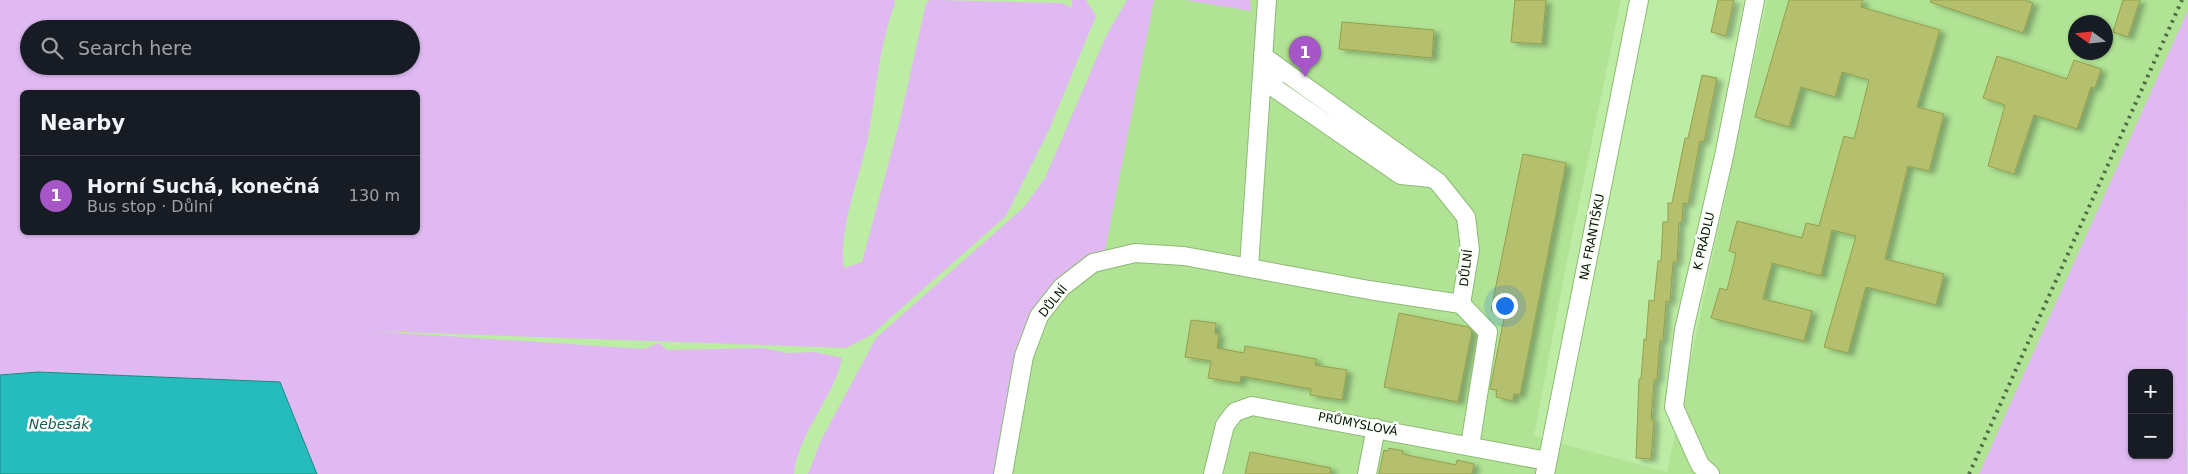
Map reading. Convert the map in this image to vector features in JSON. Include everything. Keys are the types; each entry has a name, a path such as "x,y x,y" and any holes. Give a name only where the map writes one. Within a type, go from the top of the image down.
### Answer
{"street":[{"path":"1249,267 1267,0"},
{"name":"NA FRANTIŠKU","path":"1546,468 1639,0"},
{"name":"K PRÁDLU","path":"1710,474 1700,465 1674,407 1684,330 1724,156 1755,0"},
{"name":"DŮLNÍ","path":"1003,474 1024,356 1039,316 1062,287 1093,263 1135,253 1184,256 1369,290 1461,304 1470,250 1466,217 1433,178 1263,56"},
{"path":"1461,304 1488,332 1470,446"},
{"name":"PRŮMYSLOVÁ","path":"1213,474 1225,425 1236,412 1252,406 1470,446 1546,468"},
{"path":"1367,474 1376,428"}],"shaded area":[{"path":"0,0 894,0 895,3 885,36 868,138 847,220 843,253 844,268 862,262 899,124 926,3 930,0 936,0 1060,3 1069,6 1071,9 1072,0 1086,0 1096,16 1049,130 1006,216 871,335 846,348 372,331 644,349 659,343 667,350 763,348 787,353 815,352 842,358 832,386 802,444 794,474 317,474 280,382 38,372 0,375"},
{"path":"1127,0 1154,0 1103,261 1039,316 1003,474 808,474 821,440 876,338 1024,207 1045,178 1106,36"},
{"path":"1154,0 1185,0 1251,11 1250,0 1621,0 1565,271 1534,436 1667,472 1767,0 2188,0 2188,10 1979,474 1003,474 1039,316 1103,260"},
{"path":"1185,0 1250,0 1251,11"},
{"path":"2188,10 2187,474 1979,474"}],"water":[{"name":"Nebesák","path":"38,372 280,382 317,474 0,474 0,375"}],"building":[{"path":"1515,0 1546,0 1542,44 1511,42"},
{"path":"1718,0 1734,0 1726,36 1711,32"},
{"path":"1789,0 1863,0 1861,7 1940,30 1917,107 1944,114 1929,171 1908,166 1885,259 1944,274 1936,305 1866,287 1848,353 1824,347 1856,236 1832,230 1821,276 1772,263 1763,299 1812,311 1804,341 1711,318 1720,288 1727,290 1736,253 1729,251 1737,221 1802,238 1806,223 1819,226 1844,136 1854,139 1869,80 1842,72 1835,97 1801,87 1789,127 1755,117"},
{"path":"1931,0 2025,0 2033,3 2023,33 1930,2"},
{"path":"2123,0 2140,0 2128,37 2113,32"},
{"path":"1342,22 1434,30 1432,58 1339,49"},
{"path":"1997,56 2067,79 2074,60 2101,69 2095,88 2091,87 2077,129 2034,115 2014,174 1988,166 2005,105 1983,98"},
{"path":"1702,75 1717,78 1704,142 1700,141 1688,204 1683,203 1682,222 1679,223 1677,262 1673,262 1670,302 1666,301 1663,341 1660,340 1657,380 1654,380 1651,420 1654,420 1651,459 1636,458 1639,379 1641,379 1644,339 1646,340 1649,300 1654,301 1658,261 1661,261 1663,222 1668,222 1668,203 1672,203 1685,138 1688,138"},
{"path":"1523,154 1566,163 1520,395 1514,394 1513,401 1496,397 1497,390 1490,389 1505,313 1491,310"},
{"path":"1399,313 1468,327 1472,331 1458,402 1384,387"},
{"path":"1191,320 1216,323 1215,334 1219,334 1217,348 1244,353 1245,346 1316,359 1315,365 1347,370 1342,400 1310,395 1311,389 1241,376 1240,383 1208,378 1211,361 1185,357"},
{"path":"1389,448 1403,451 1402,454 1456,465 1457,460 1474,464 1472,474 1379,474 1384,450 1388,451"},
{"path":"1250,452 1331,468 1330,474 1245,474"}],"railway":[{"path":"1969,474 2182,0"}],"place":[{"name":"Horní Suchá, konečná","path":"1305,77"}]}
